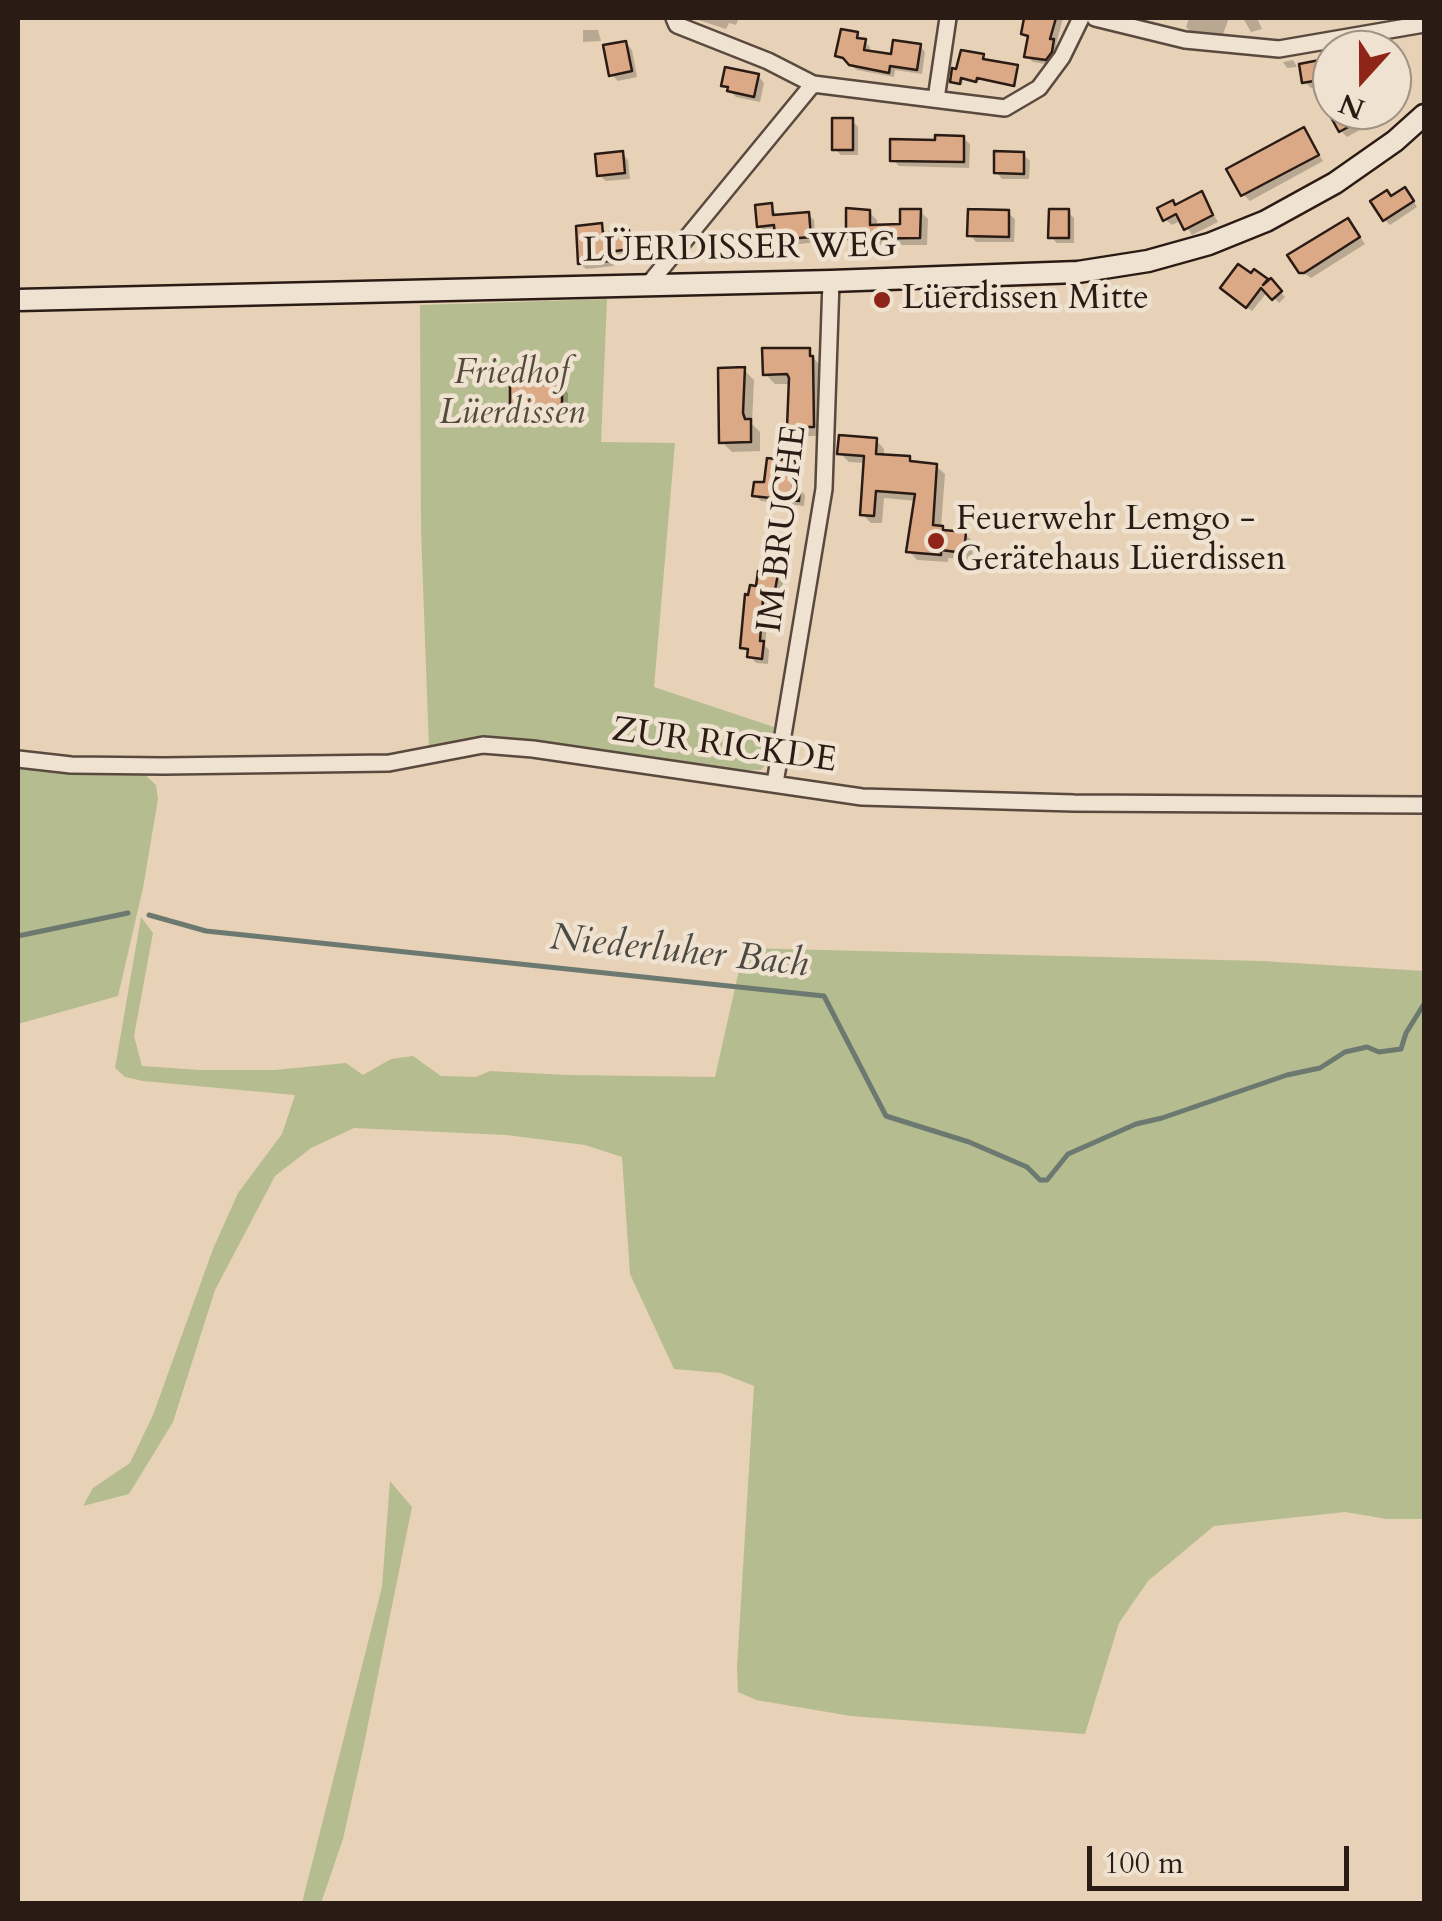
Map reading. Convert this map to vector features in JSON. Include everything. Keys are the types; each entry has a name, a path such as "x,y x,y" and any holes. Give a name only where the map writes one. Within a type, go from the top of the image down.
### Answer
{"main road":[{"name":"LÜERDISSER WEG","path":"18,300 1078,272 1210,244 1284,211 1335,183 1395,141 1424,115"}],"street":[{"path":"674,18 677,26 768,61 813,84 1004,108 1039,88 1062,56 1081,18"},
{"path":"936,99 948,18"},
{"path":"1095,18 1185,40 1279,50 1424,24"},
{"path":"648,285 813,84"},
{"name":"IM BRUCHE","path":"775,783 824,488 831,281"},
{"name":"ZUR RICKDE","path":"18,759 164,766 389,763 483,745 862,798 1424,805"}],"green space":[{"name":"Friedhof Lüerdissen","path":"607,299 601,442 675,443 654,687 774,727 770,759 761,770 721,770 558,744 478,738 429,748 421,531 420,305"},
{"path":"18,765 143,773 156,785 158,799 143,888 118,996 18,1024"},
{"path":"141,917 153,933 134,1036 142,1066 200,1070 275,1070 346,1063 363,1075 391,1059 413,1056 441,1076 476,1077 490,1071 715,1077 744,948 1262,961 1424,971 1424,1519 1387,1519 1345,1512 1214,1526 1148,1581 1119,1623 1085,1734 851,1716 756,1700 738,1692 737,1667 754,1386 721,1373 674,1369 630,1274 622,1157 585,1145 506,1135 354,1128 311,1148 275,1176 215,1290 173,1422 129,1494 83,1506 93,1488 130,1463 153,1415 213,1249 238,1193 282,1134 295,1095 143,1081 125,1077 115,1068"},
{"path":"390,1481 412,1507 363,1749 343,1839 321,1903 302,1903 382,1587"}],"building":[{"path":"1024,18 1056,18 1050,39 1054,39 1052,52 1046,60 1024,57 1028,36 1021,34"},
{"path":"841,29 858,32 857,38 866,39 864,50 891,54 893,40 921,44 917,70 890,66 889,73 849,65 835,56"},
{"path":"626,41 632,71 609,76 603,45"},
{"path":"961,50 984,54 983,59 1018,65 1014,86 977,78 976,82 961,78 960,84 950,82"},
{"path":"1312,61 1312,81 1302,83 1299,64"},
{"path":"725,67 759,74 754,97 721,86"},
{"path":"832,118 853,118 853,150 832,150"},
{"path":"1304,127 1319,155 1241,196 1226,169"},
{"path":"935,135 964,136 964,162 890,161 890,139 935,140"},
{"path":"623,151 625,173 597,176 595,154"},
{"path":"994,151 1024,152 1024,174 994,173"},
{"path":"1405,187 1414,201 1383,221 1370,201 1387,190 1391,196"},
{"path":"1202,191 1213,215 1184,230 1176,214 1163,221 1157,208 1173,200 1175,205"},
{"path":"772,203 773,215 809,212 811,237 775,240 774,225 757,227 755,205"},
{"path":"846,208 870,210 870,225 900,224 900,209 921,209 920,238 846,239"},
{"path":"968,209 1009,210 1009,237 967,236"},
{"path":"1049,209 1069,209 1069,238 1048,238"},
{"path":"1348,218 1360,237 1299,273 1287,255"},
{"path":"602,223 603,234 629,230 631,249 608,252 609,261 578,264 576,226"},
{"path":"1238,264 1268,279 1263,285 1271,278 1282,291 1272,300 1261,288 1246,308 1220,288"},
{"path":"762,348 810,348 814,427 787,427 789,378 787,374 763,375"},
{"path":"745,367 743,413 745,419 751,419 751,442 719,443 718,368"},
{"path":"510,384 562,384 562,410 510,411"},
{"path":"839,435 877,438 876,454 910,456 910,461 937,464 933,525 966,532 964,553 906,552 915,494 876,491 874,516 860,515 864,456 837,454"},
{"path":"767,458 796,461 793,486 800,486 799,501 752,496 754,482 764,482"},
{"path":"758,571 778,574 773,601 763,599 762,659 747,657 748,649 740,648 745,594 748,595 750,585 756,586"}],"waterway":[{"path":"18,936 128,913"},
{"name":"Niederluher Bach","path":"149,915 206,931 824,996 886,1116 969,1142 1027,1167 1040,1180 1047,1180 1068,1154 1136,1124 1320,1068 1345,1052 1367,1047 1379,1052 1401,1049 1424,1004"}],"place":[{"name":"Lüerdissen Mitte","path":"882,300"},
{"name":"Feuerwehr Lemgo - Gerätehaus Lüerdissen","path":"936,541"}]}
